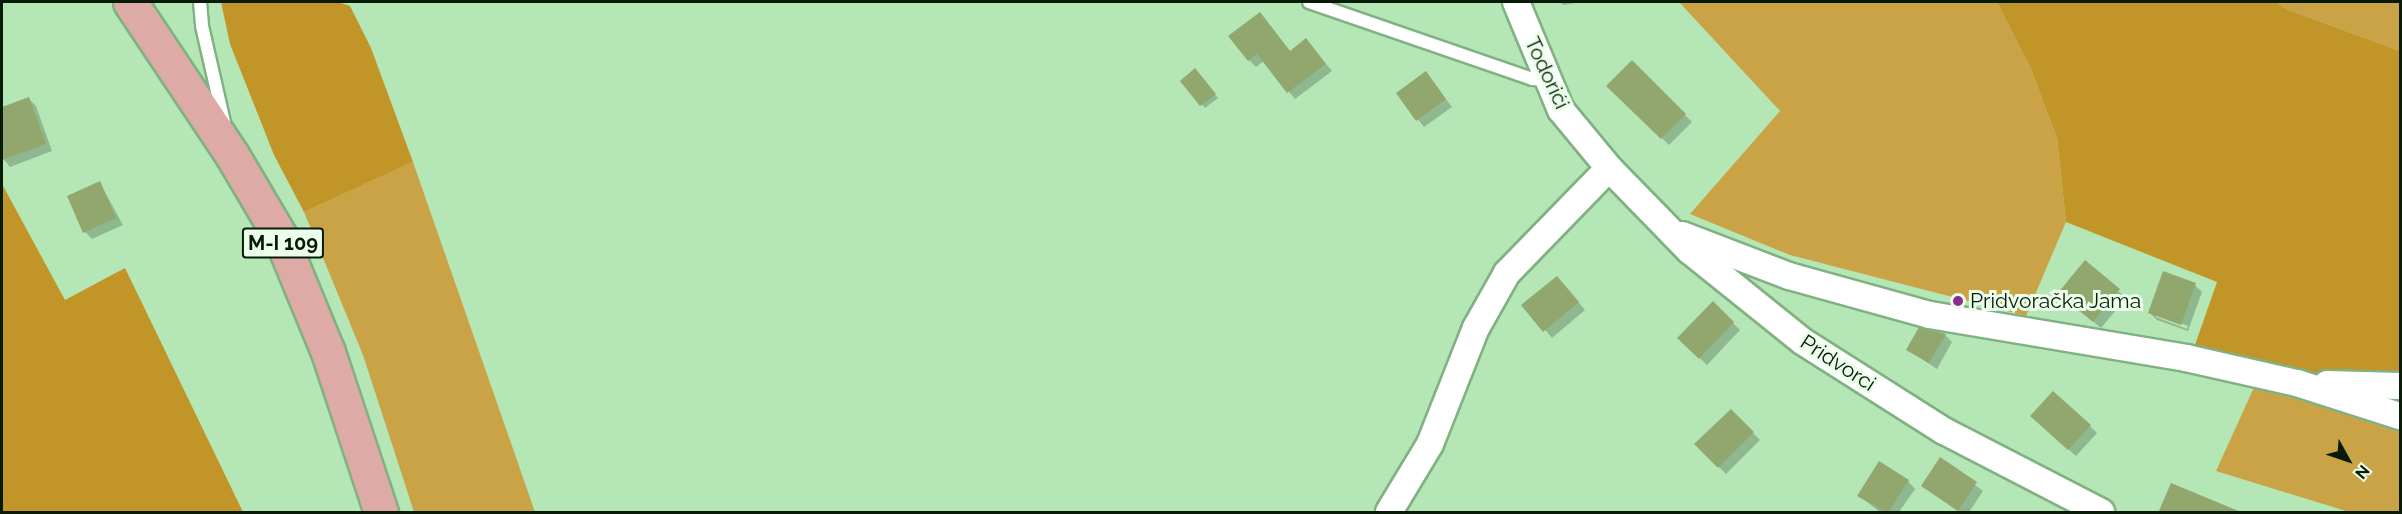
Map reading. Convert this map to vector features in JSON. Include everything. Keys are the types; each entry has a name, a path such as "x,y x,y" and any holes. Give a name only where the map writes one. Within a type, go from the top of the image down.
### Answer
{"main road":[{"name":"M-I 109","path":"130,2 232,155 281,237 308,298 366,458 381,513"}],"street":[{"name":"Todorići","path":"1516,2 1546,80 1561,110 1610,168"},
{"name":"Pridvorci","path":"1610,168 1670,230 1755,306 1802,341 1944,431 2101,513"},
{"path":"1389,513 1430,444 1476,328 1507,273 1610,168"},
{"path":"1670,230 1789,276 1930,315 2186,358 2297,383 2400,416"},
{"path":"2297,383 2400,386"}],"lane":[{"path":"200,2 202,26 232,155"},
{"path":"1309,2 1532,80 1546,80"}],"shaded area":[{"path":"221,2 338,2 350,6 371,48 413,162 304,212 274,155 230,44"},
{"path":"1679,2 1997,2 2031,69 2057,138 2066,222 2026,316 1790,255 1690,214 1780,111"},
{"path":"1997,2 2276,2 2286,9 2400,51 2400,400 2195,345 2217,282 2066,222 2057,138 2031,69"},
{"path":"2276,2 2400,2 2400,51 2286,9"},
{"path":"413,162 535,512 414,512 363,355 304,212"},
{"path":"2,184 65,300 125,268 243,512 2,512"},
{"path":"2195,345 2400,402 2400,512 2349,512 2216,471 2256,383 2188,369"}],"building":[{"path":"1260,12 1290,51 1306,38 1326,64 1287,93 1257,54 1248,61 1228,36"},
{"path":"1632,60 1686,114 1661,139 1606,86"},
{"path":"1195,68 1216,94 1200,106 1180,81"},
{"path":"1426,71 1446,99 1416,121 1396,93"},
{"path":"29,97 46,144 2,160 2,107"},
{"path":"100,181 116,218 83,233 67,196"},
{"path":"2085,260 2120,289 2093,322 2058,293"},
{"path":"2163,271 2196,283 2181,325 2148,313"},
{"path":"1557,276 1579,302 1543,332 1521,305"},
{"path":"1713,301 1734,322 1699,359 1677,338"},
{"path":"1919,327 1946,334 1929,363 1906,350"},
{"path":"2053,391 2091,425 2068,450 2030,416"},
{"path":"1731,409 1754,432 1718,468 1694,444"},
{"path":"1940,457 1977,482 1958,511 1921,486"},
{"path":"1879,461 1909,480 1888,513 1857,496"},
{"path":"2171,483 2241,512 2241,513 2158,513"}],"place":[{"name":"Pridvoračka Jama","path":"1958,301"}]}
